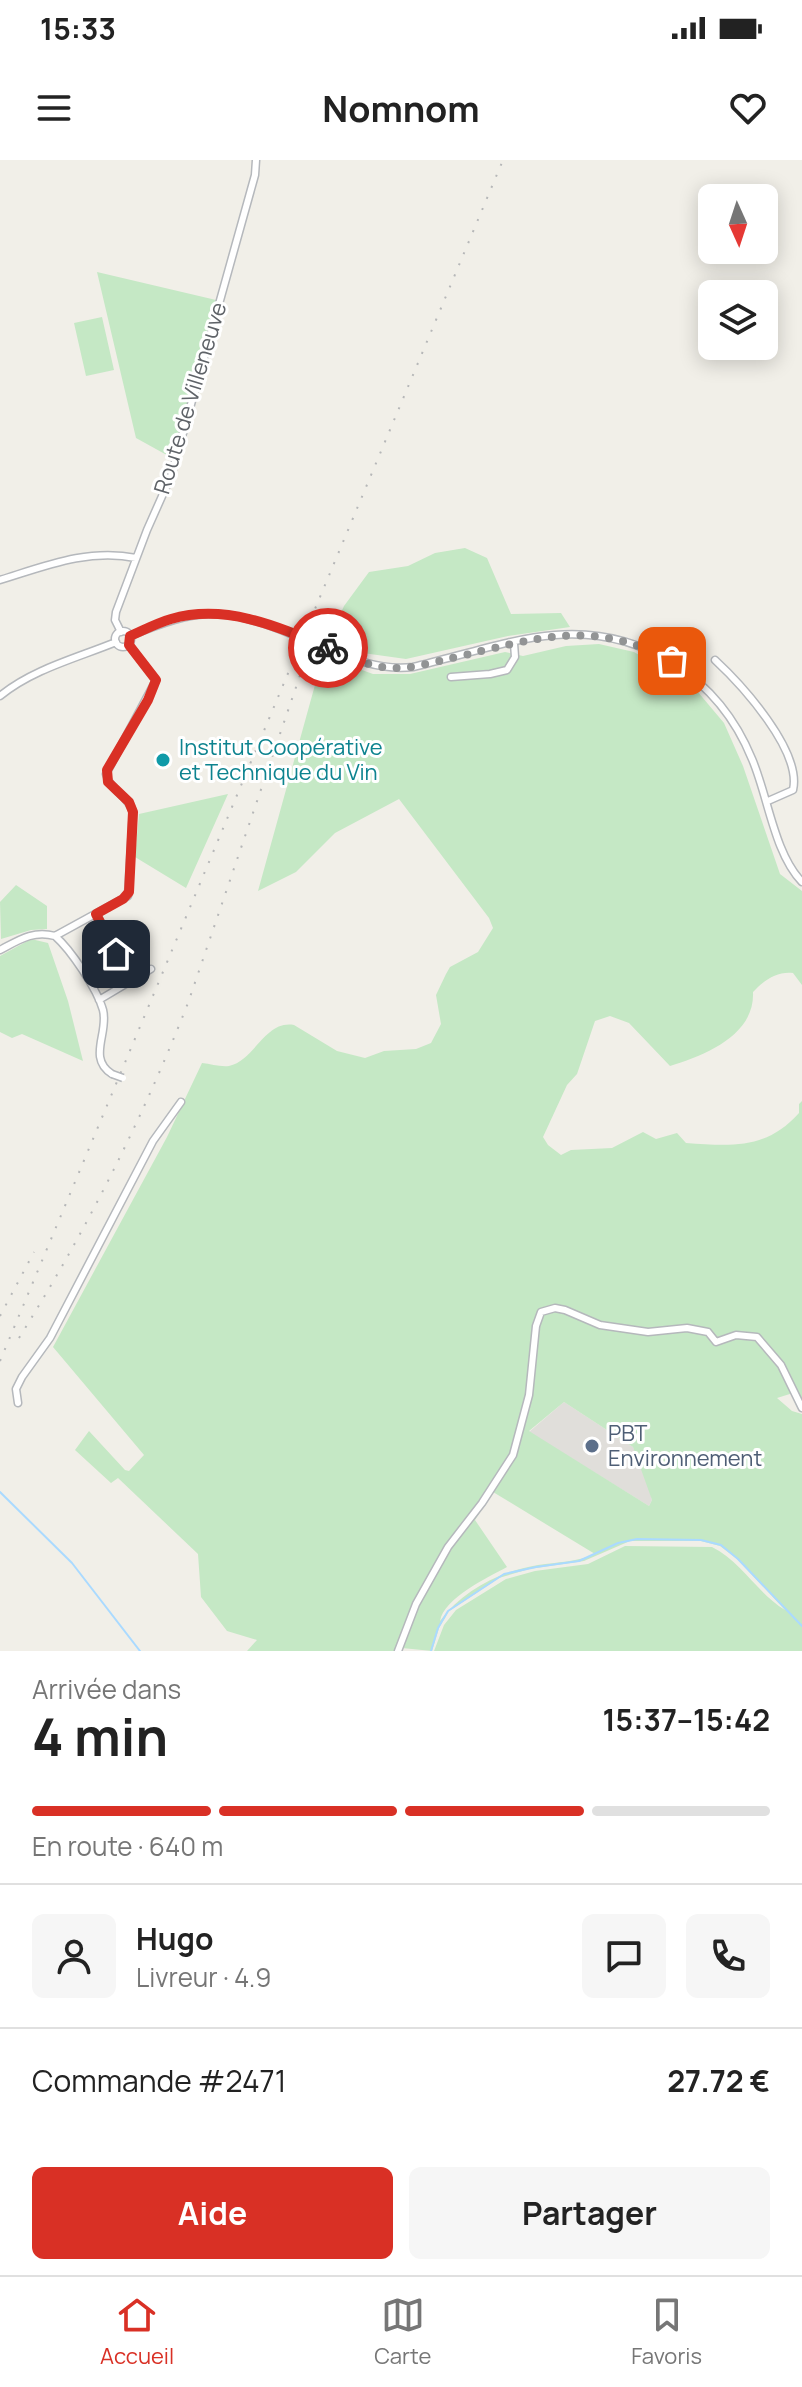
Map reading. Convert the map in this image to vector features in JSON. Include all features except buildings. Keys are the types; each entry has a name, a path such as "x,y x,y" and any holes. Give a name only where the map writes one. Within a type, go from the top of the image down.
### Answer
{"street":[{"name":"Route de Villeneuve","path":"121,632 115,620 116,612 171,476 255,175 256,160"},
{"path":"0,580 96,554 118,553 136,558"},
{"path":"116,642 121,632 130,636 172,619 211,613 246,617 356,660 395,668 557,635 605,637 650,650 682,667 727,712 751,757 785,858 802,882"},
{"path":"55,936 123,899 129,892 133,812 126,798 110,785 106,774 156,680 129,645 130,636"},
{"path":"116,642 122,647 129,645"},
{"path":"0,696 26,678 116,642"},
{"path":"451,677 507,670 515,657 514,643"},
{"path":"715,660 784,735 795,758 797,782 793,790 768,801"},
{"path":"96,914 110,938"},
{"path":"0,950 29,935 45,933 55,936 67,949 99,1000 104,1017 100,1056 104,1067 123,1078"},
{"path":"99,1000 151,969"},
{"path":"18,1403 16,1389 22,1377 50,1338 153,1141 181,1102"},
{"path":"398,1651 416,1604 448,1547 513,1455 529,1395 536,1326 541,1312 555,1308 600,1325 648,1332 687,1328 708,1332 716,1342 750,1334 766,1346 781,1365 802,1408"}],"shaded area":[{"path":"564,1402 633,1447 648,1483 652,1500 649,1506 529,1432"}],"green space":[{"path":"97,272 216,300 174,459 136,438"},
{"path":"102,317 114,370 86,376 74,323"},
{"path":"465,548 487,558 511,614 561,613 570,627 508,636 406,659 363,653 328,641 344,606 369,572 408,566 435,553"},
{"path":"599,644 634,652 692,685 724,723 743,766 780,874 802,891 802,985 793,973 776,975 766,981 753,992 746,1020 726,1041 670,1066 629,1023 610,1016 595,1021 577,1074 567,1085 543,1137 561,1155 571,1150 612,1148 643,1132 656,1139 677,1133 686,1143 733,1145 761,1140 774,1134 799,1113 802,1101 802,1402 793,1393 777,1398 792,1411 802,1414 802,1651 434,1651 444,1625 456,1610 506,1579 535,1571 588,1564 625,1546 712,1547 732,1560 785,1610 737,1559 720,1546 701,1541 630,1541 584,1561 529,1569 499,1578 449,1611 439,1628 432,1651 402,1648 400,1651 247,1651 257,1640 227,1631 201,1597 198,1554 118,1478 111,1483 75,1450 89,1431 125,1470 129,1471 144,1455 53,1347 167,1137 202,1063 229,1066 238,1062 275,1028 284,1025 294,1025 337,1051 365,1058 384,1051 416,1049 431,1043 441,1024 436,995 446,974 450,967 478,952 493,928 489,918 399,799 335,833 296,872 258,891 323,656 373,674 410,674 505,652 523,656 566,646","holes":["564,1402 633,1447 652,1500 649,1506 529,1431","493,1492 595,1554 524,1568 497,1577 471,1591 440,1621 449,1604 507,1567 475,1520"]},
{"path":"228,794 186,888 135,857 139,814"},
{"path":"16,885 47,906 47,929 31,930 1,939 0,902"},
{"path":"31,939 48,943 68,1001 83,1061 22,1034 12,1038 0,1032 0,956"}],"waterway":[{"path":"0,1492 72,1563 140,1651"},
{"path":"431,1651 438,1628 448,1611 504,1574 579,1561 618,1543 637,1539 701,1540 721,1545 802,1626"}],"railway":[{"path":"0,1361 503,160"},
{"path":"19,1338 111,1174 170,1047 188,1003 307,655"},
{"path":"0,1316 34,1252"}],"way so far":[{"path":"328,648 375,666 403,668 545,636 581,634 629,642 672,661"}],"place":[{"name":"Institut Coopérative et Technique du Vin","path":"163,760"},
{"name":"PBT Environnement","path":"592,1446"}],"route":[{"path":"116,954 96,914 128,896 133,816 132,806 108,782 107,770 148,700 156,680 129,645 130,636 157,624 191,615 237,615 328,648"}]}
